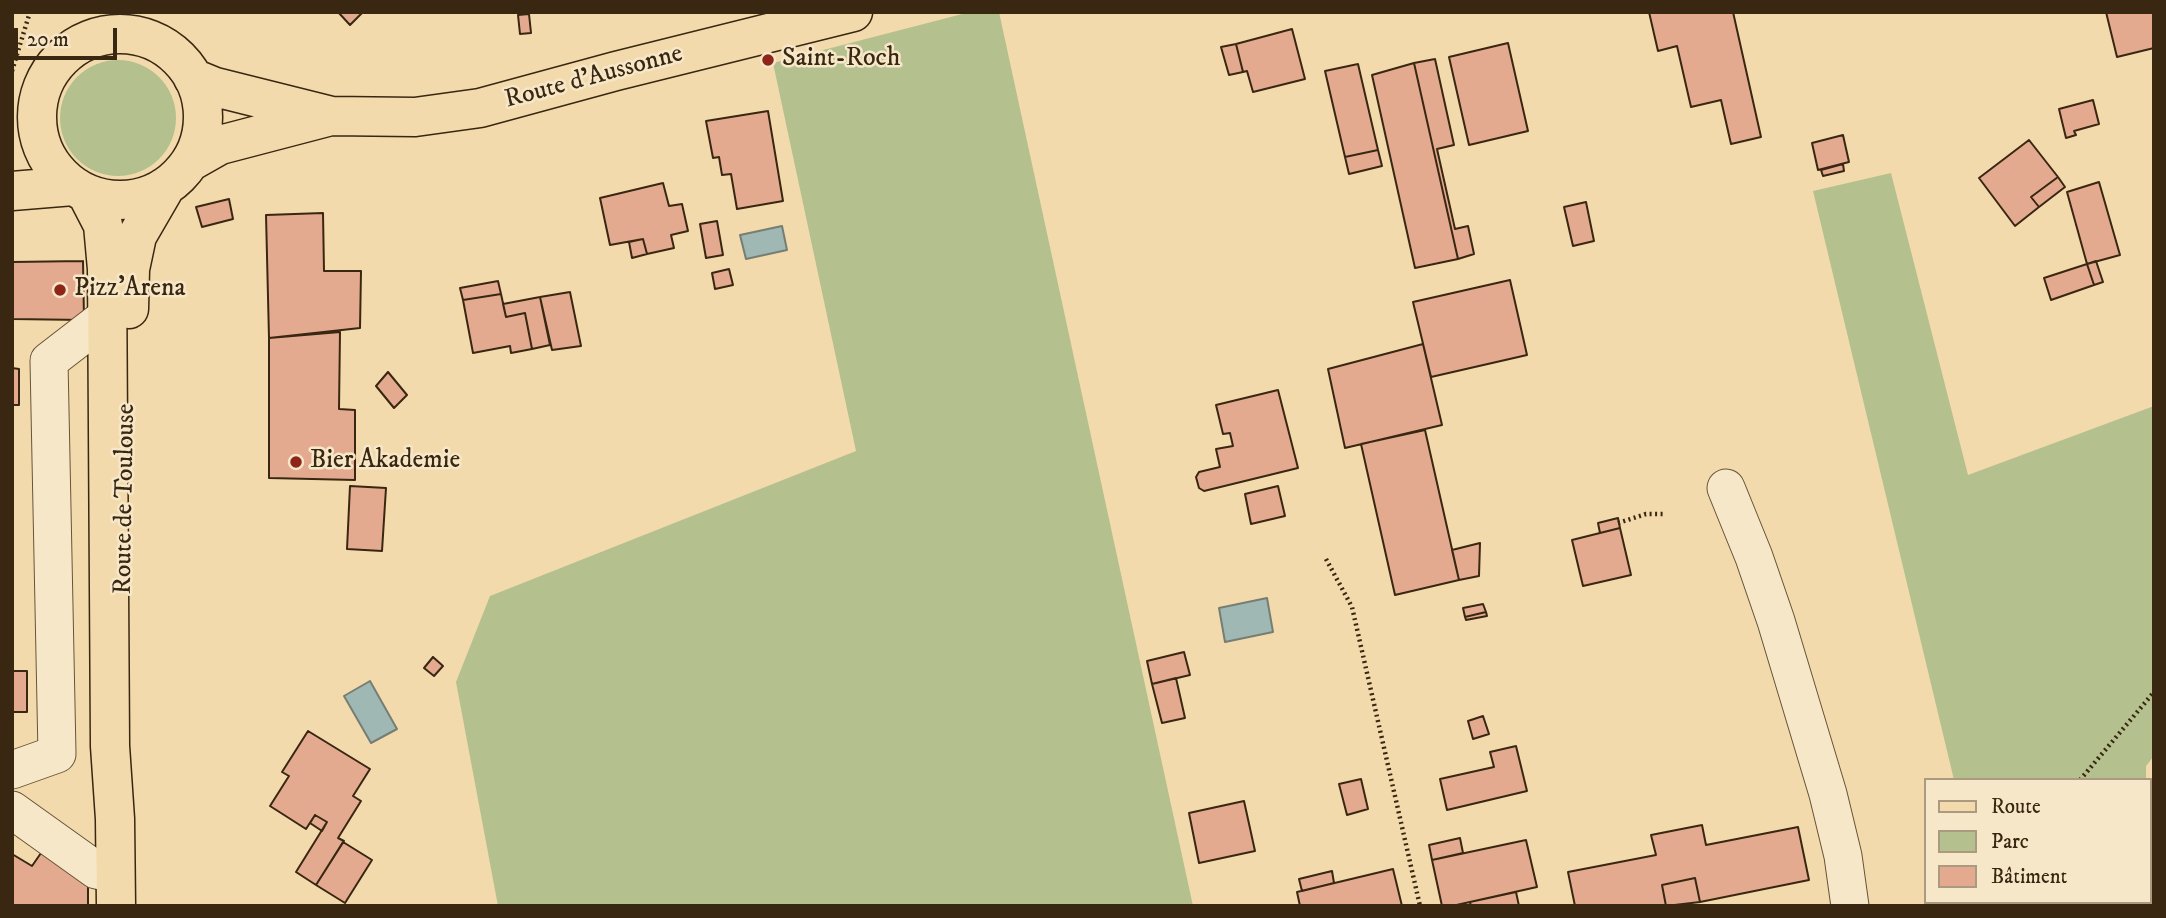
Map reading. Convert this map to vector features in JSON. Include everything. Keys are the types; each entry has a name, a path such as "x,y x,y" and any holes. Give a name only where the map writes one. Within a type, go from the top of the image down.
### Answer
{"main road":[{"path":"67,51 82,12"},
{"path":"141,12 163,45"},
{"name":"Route d'Aussonne","path":"193,78 215,88 331,116 415,117 480,108 853,12"},
{"path":"12,191 80,190 107,199 128,200 148,195 178,174 198,146 203,112 193,78 177,56 163,45 145,37 114,34 84,41 67,51 51,68 41,88 36,111 38,133 44,153 57,172 80,190"},
{"path":"12,149 36,111"},
{"name":"Route d'Aussonne","path":"178,174 220,145 331,116"},
{"name":"Route de Toulouse","path":"115,820 122,745 130,269 137,236 178,174"},
{"name":"Route de Toulouse","path":"80,190 103,225 107,269 110,746 116,890"}],"street":[{"path":"12,770 57,754 49,361 106,317"},
{"path":"1726,488 1776,621 1828,794 1843,856 1850,906"},
{"path":"12,810 96,870 116,890"}],"path":[{"path":"12,71 30,12"},
{"path":"1618,523 1646,514 1663,513"},
{"path":"1326,559 1352,607 1420,906"},
{"path":"2082,778 2154,692"}],"green space":[{"path":"970,12 999,12 1193,906 498,906 456,682 490,596 856,451 773,63"},
{"path":"118,60 140,65 159,77 171,96 176,118 171,140 159,159 140,171 118,176 96,171 77,159 65,140 60,118 65,96 77,77 96,65"},
{"path":"1891,173 1968,475 2154,406 2154,756 2146,766 2146,778 1954,778 1813,191"},
{"path":"2152,860 2154,906 2032,906 2152,904"}],"water":[{"path":"782,226 787,250 746,259 740,235"},
{"path":"1267,598 1273,632 1225,642 1219,608"},
{"path":"370,681 397,729 371,743 344,696"}],"building":[{"path":"338,12 363,12 350,25"},
{"path":"1649,12 1733,12 1761,137 1731,144 1721,100 1691,107 1677,46 1658,51"},
{"path":"2106,12 2154,12 2154,48 2117,57"},
{"path":"529,14 531,33 520,34 518,15"},
{"path":"1292,29 1305,79 1253,92 1247,71 1243,72 1236,44"},
{"path":"1508,43 1528,131 1469,145 1449,57"},
{"path":"1236,44 1243,72 1229,75 1221,47"},
{"path":"1435,59 1454,145 1437,149 1455,229 1468,226 1474,254 1458,259 1414,63"},
{"path":"1414,63 1458,259 1415,268 1372,75"},
{"path":"1358,64 1378,150 1345,157 1325,71"},
{"path":"2093,100 2099,124 2074,131 2076,135 2066,138 2059,109"},
{"path":"768,111 783,201 737,209 731,174 722,175 719,157 713,158 706,121"},
{"path":"1843,135 1849,162 1818,170 1812,143"},
{"path":"2029,140 2058,177 2031,197 2039,207 2015,226 1979,178"},
{"path":"1378,150 1382,166 1349,174 1345,157"},
{"path":"1843,164 1844,171 1823,176 1821,170"},
{"path":"2058,177 2065,187 2039,207 2031,197"},
{"path":"2099,182 2120,255 2087,264 2067,192"},
{"path":"663,183 669,206 682,204 688,231 671,235 674,248 647,254 643,239 610,245 600,198"},
{"path":"229,199 233,219 202,227 196,207"},
{"path":"1586,202 1594,241 1573,246 1564,207"},
{"path":"323,213 324,271 361,271 360,328 269,338 266,215"},
{"path":"717,221 723,255 706,258 700,224"},
{"path":"643,239 647,254 632,258 629,242"},
{"path":"83,261 84,320 12,319 12,262"},
{"path":"2096,261 2103,282 2094,285 2087,264"},
{"path":"2087,264 2094,285 2051,300 2044,278"},
{"path":"729,269 733,285 715,289 712,273"},
{"path":"1510,280 1527,355 1431,377 1413,302"},
{"path":"498,281 501,294 463,300 460,288"},
{"path":"570,292 581,346 552,350 540,297"},
{"path":"501,294 506,317 525,313 532,349 511,353 510,346 473,353 463,300"},
{"path":"540,297 550,345 532,349 525,313 506,317 503,304"},
{"path":"340,332 339,409 355,410 355,480 269,478 269,338"},
{"path":"1423,344 1442,425 1345,448 1328,369"},
{"path":"12,368 19,369 19,405 12,405"},
{"path":"388,372 407,395 394,408 376,386"},
{"path":"1278,390 1298,468 1204,491 1199,488 1196,477 1199,472 1220,467 1216,449 1233,446 1230,433 1223,434 1216,405"},
{"path":"1425,430 1459,580 1395,595 1361,444"},
{"path":"350,486 386,488 382,551 347,549"},
{"path":"1278,486 1285,516 1251,524 1245,494"},
{"path":"1618,518 1620,528 1600,533 1598,523"},
{"path":"1620,528 1631,575 1583,586 1572,540"},
{"path":"1480,543 1479,576 1459,580 1452,550"},
{"path":"1483,604 1486,612 1465,617 1463,608"},
{"path":"1486,612 1487,616 1466,620 1465,617"},
{"path":"1184,652 1190,675 1152,684 1147,661"},
{"path":"433,657 443,666 434,676 424,668"},
{"path":"12,671 27,671 27,712 12,712"},
{"path":"1176,678 1185,718 1162,723 1152,684"},
{"path":"1483,716 1489,734 1473,739 1468,721"},
{"path":"308,731 370,769 353,796 361,801 338,838 344,841 316,885 296,872 327,822 315,815 306,829 270,806 289,776 282,772"},
{"path":"1516,746 1527,791 1447,810 1440,779 1494,767 1490,752"},
{"path":"1361,779 1368,809 1347,815 1339,784"},
{"path":"1244,801 1255,851 1199,863 1189,813"},
{"path":"315,815 327,822 322,831 310,823"},
{"path":"1702,825 1706,845 1798,827 1809,880 1700,902 1695,878 1662,885 1666,906 1575,906 1568,872 1656,855 1651,835"},
{"path":"1460,838 1463,853 1432,860 1429,845"},
{"path":"1526,840 1537,887 1442,906 1432,860"},
{"path":"343,842 372,860 345,903 316,885"},
{"path":"41,853 88,885 88,906 12,906 12,854 32,866"},
{"path":"1393,869 1402,906 1300,906 1297,892"},
{"path":"1332,871 1334,883 1302,891 1299,879"},
{"path":"1695,878 1700,902 1666,906 1662,885"},
{"path":"1516,892 1519,906 1471,906 1470,902"}],"place":[{"name":"Saint-Roch","path":"768,60"},
{"name":"Pizz'Arena","path":"60,290"},
{"name":"Bier Akademie","path":"296,462"}]}
